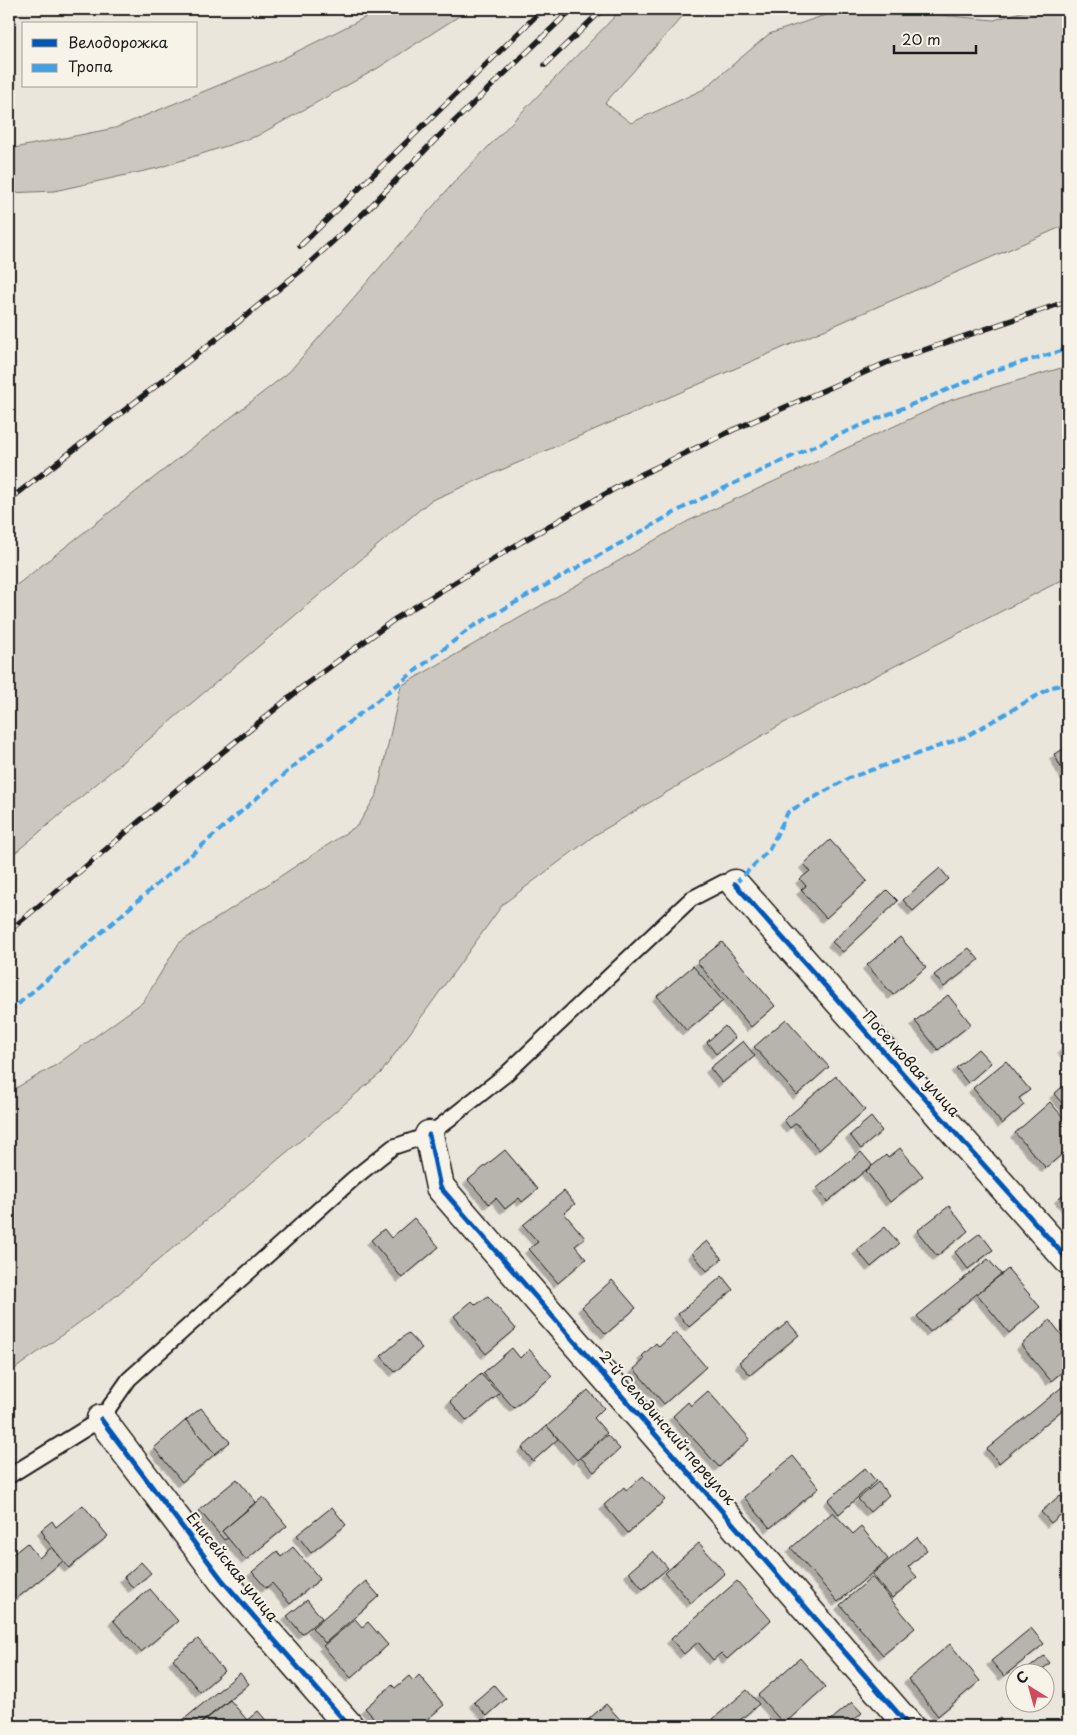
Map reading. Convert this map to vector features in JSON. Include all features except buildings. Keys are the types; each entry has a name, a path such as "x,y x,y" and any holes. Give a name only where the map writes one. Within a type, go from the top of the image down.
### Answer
{"street":[{"name":"Поселковая улица","path":"735,884 1068,1260"},
{"name":"2-й Сельдинский переулок","path":"429,1135 440,1187 909,1726"},
{"name":"Енисейская улица","path":"101,1419 223,1580 350,1726"}],"lane":[{"path":"9,1476 101,1419 129,1379 353,1179 393,1147 429,1135 505,1075 691,899 724,882 735,884"}],"shaded area":[{"path":"382,9 470,9 378,68 257,136 158,168 54,191 9,193 9,149 115,128 280,60"},
{"path":"622,9 689,9 605,103 631,123 704,89 769,34 843,9 874,9 994,20 1031,9 1068,9 1068,224 430,501 9,858 9,591 289,372 456,180"},
{"path":"1068,366 1068,577 780,725 595,835 503,904 381,1073 112,1299 9,1373 9,1092 56,1065 143,1002 179,943 358,825 377,794 401,686 688,521 951,400"}],"railway":[{"path":"300,246 543,9"},
{"path":"9,500 237,323 304,268 368,209 434,141 572,9"},
{"path":"545,65 603,9"},
{"path":"9,931 301,688 395,619 521,542 630,480 733,430 886,363 1068,301"}],"marked path":[{"path":"9,1012 308,754 472,627 690,504 836,436 992,371 1068,349"},
{"path":"735,884 769,850 788,812 849,778 965,737 1052,687 1068,683"}],"cycle path":[{"path":"735,884 1068,1260"},
{"path":"429,1135 440,1187 909,1726"},
{"path":"101,1419 223,1581 349,1726"}]}
